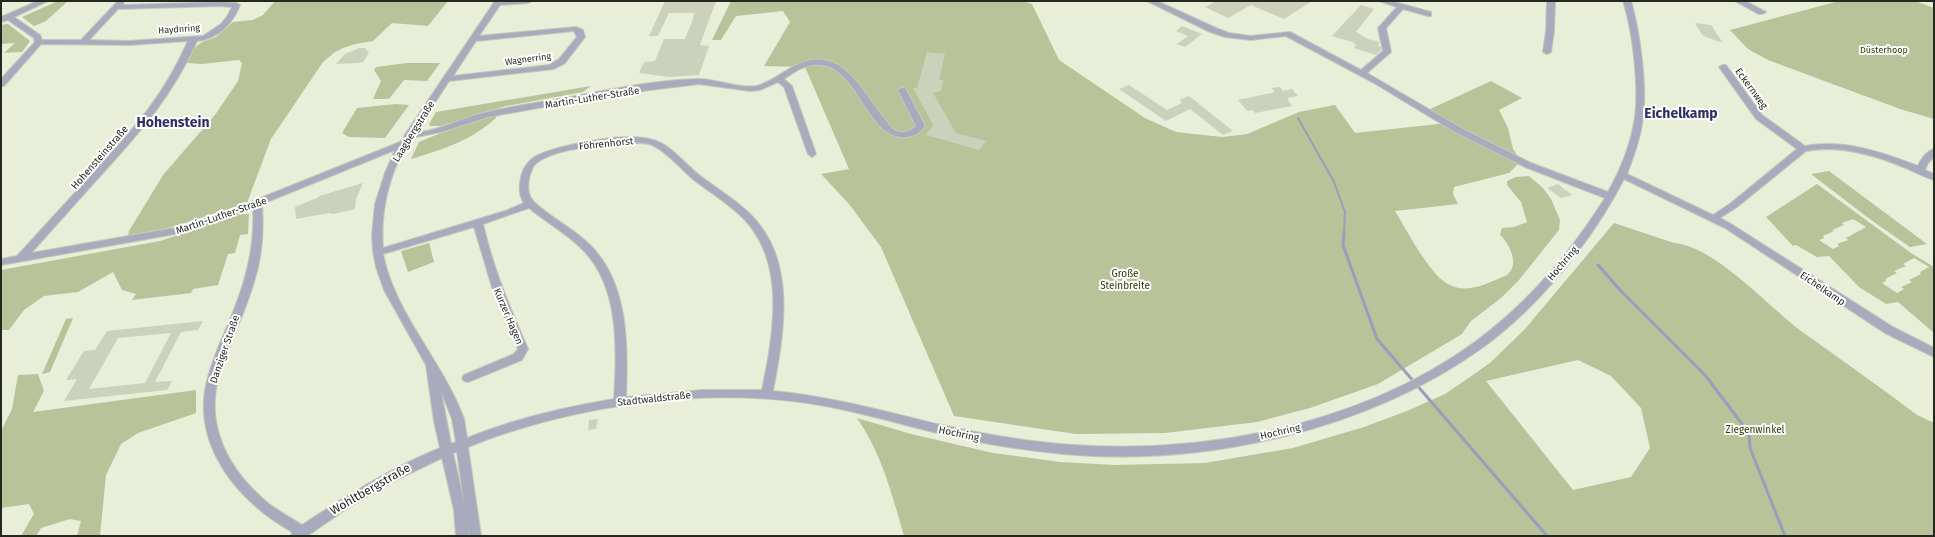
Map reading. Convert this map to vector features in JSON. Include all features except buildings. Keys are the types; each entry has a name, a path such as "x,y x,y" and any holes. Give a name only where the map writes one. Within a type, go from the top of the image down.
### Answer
{"street":[{"path":"5,19 44,1"},
{"path":"84,41 123,1"},
{"path":"498,2 528,1"},
{"path":"1151,1 1213,30 1228,35 1252,38 1287,34 1362,73 1458,130 1528,165 1611,197"},
{"path":"1383,1 1428,14"},
{"path":"1547,52 1550,32 1551,1"},
{"name":"Hochring","path":"867,411 978,437 1062,449 1116,451 1176,449 1283,431 1352,412 1425,377 1477,346 1539,292 1592,228 1611,197 1622,175 1638,122 1640,98 1636,40 1627,1"},
{"path":"1739,1 1762,12"},
{"name":"Laagbergstraße","path":"475,536 458,419 444,385 392,294 381,266 378,236 378,211 383,189 395,158 403,144 498,2"},
{"name":"Haydnring","path":"39,42 84,41 129,43 193,40 212,35 235,11 236,5 220,4 116,7"},
{"path":"1362,73 1387,52 1387,46 1382,28 1401,7"},
{"path":"1,84 39,42 37,37 5,19"},
{"name":"Wagnerring","path":"446,79 551,67 562,61 581,37 580,32 576,29 472,39"},
{"name":"Hohensteinstraße","path":"20,259 144,122 166,92 181,67 193,40"},
{"name":"Martin-Luther-Straße","path":"408,136 432,133 482,117 592,96 706,82 734,88 750,89 766,85 801,65 819,63 834,66 845,74 889,130 898,134 912,134 920,127 920,124 902,90"},
{"name":"Eckernweg","path":"1723,67 1758,117 1803,149"},
{"path":"778,78 788,86 812,154"},
{"name":"Föhrenhorst","path":"530,204 525,198 525,179 529,166 534,161 549,153 570,147 637,140 655,143 688,171 735,205 759,229 772,258 775,277 777,332 775,353 766,396"},
{"name":"Martin-Luther-Straße","path":"1,262 181,230 364,161 403,144"},
{"path":"1714,218 1734,205 1803,149 1824,146 1839,146 1880,157 1934,177"},
{"path":"1920,172 1924,162 1934,152"},
{"name":"Martin-Luther-Straße","path":"364,161 395,158"},
{"name":"Eichelkamp","path":"1622,175 1714,218 1751,240 1889,330 1934,353"},
{"name":"Danziger Straße","path":"257,202 258,231 253,266 242,300 212,378 209,418 215,447 237,480 261,504 299,534"},
{"path":"379,252 478,223 530,204 592,253 604,270 618,315 621,347 620,401"},
{"name":"Kurzer Hagen","path":"468,378 518,357 522,349 495,286 484,252 478,223"},
{"name":"Laagbergstraße","path":"430,362 434,392 460,510 462,536"},
{"name":"Stadtwaldstraße","path":"447,449 462,443 558,414 620,401 691,394 766,396 821,401 867,411"},
{"name":"Wohltbergstraße","path":"299,534 323,517 383,481 413,464 447,449"}],"green space":[{"path":"58,1 68,1 46,21 34,26 22,17"},
{"path":"275,1 448,1 428,26 392,23 373,41 343,48 335,52 323,62 271,139 247,203 169,228 128,236 129,231 163,175 215,115 238,81 242,63 239,60 202,64 187,63 194,48 202,42 216,37 233,22 253,20 263,15"},
{"name":"Große Steinbreite","path":"731,1 1030,1 1026,2 1032,4 1059,60 1145,118 1176,132 1222,137 1247,134 1299,112 1335,105 1355,133 1447,123 1428,110 1491,81 1522,98 1499,110 1508,128 1513,149 1521,161 1509,173 1454,187 1453,194 1458,204 1395,211 1418,250 1432,269 1446,283 1459,288 1472,288 1485,284 1507,275 1512,269 1512,253 1507,243 1500,235 1502,228 1514,227 1527,222 1521,202 1507,185 1507,181 1516,177 1529,176 1543,188 1551,199 1560,220 1559,230 1519,280 1501,298 1471,321 1462,334 1378,384 1310,408 1257,422 1165,433 1076,434 954,416 881,247 849,204 821,174 849,169 805,67 764,66 790,22 783,11 736,16 721,40 712,40"},
{"name":"Düsterhoop","path":"1839,1 1915,1 1934,8 1934,119 1900,109 1768,60 1748,49 1730,30"},
{"path":"8,24 30,41 22,52 4,53 15,43 1,44 1,25"},
{"path":"407,63 440,63 427,81 404,80 389,99 373,99 381,81 374,70 376,67"},
{"path":"591,86 583,92 506,106 440,126 430,126 429,124 436,112"},
{"path":"396,104 409,105 385,138 349,137 342,133 357,108"},
{"path":"496,114 496,118 476,133 446,148 411,159 419,142"},
{"path":"1829,171 1927,244 1910,247 1871,220 1811,174"},
{"path":"1817,184 1911,253 1934,267 1934,333 1898,302 1886,304 1859,287 1829,256 1817,257 1796,245 1793,246 1766,217","holes":["1853,219 1866,227 1846,238 1848,240 1837,244 1839,246 1833,249 1819,240 1824,238 1823,236 1834,231 1832,230 1844,225 1842,223","1914,258 1929,267 1920,272 1921,274 1909,280 1912,282 1901,287 1904,289 1897,293 1882,283 1887,280 1885,279 1897,273 1894,271 1906,266 1903,264"]},
{"path":"242,214 249,214 248,234 240,235 235,253 228,254 218,285 193,289 191,293 132,300 136,294 122,290 113,272 78,292 44,296 24,310 9,330 1,330 1,270 160,241"},
{"name":"Ziegenwinkel","path":"1614,223 1674,243 1689,246 1706,254 1723,265 1801,331 1917,415 1934,423 1934,536 904,536 880,460 857,418 911,434 993,453 1060,462 1114,465 1205,463 1293,448 1364,427 1407,411 1445,394 1470,377 1491,362 1525,329","holes":["1578,360 1611,376 1641,408 1650,448 1631,477 1573,490 1486,381"]},
{"path":"429,243 434,262 408,272 401,251"},
{"path":"73,318 50,372 42,374 66,319"},
{"path":"38,374 44,391 33,412 196,390 196,413 138,433 121,444 106,475 100,536 77,536 81,521 70,519 41,528 36,536 21,536 34,514 29,504 1,508 1,431 12,409 18,375"}],"waterway":[{"path":"1298,118 1334,182 1345,212 1344,233"},
{"path":"1344,232 1343,245 1377,339 1547,536"},
{"path":"1598,265 1620,290 1705,375 1749,433 1750,448 1785,536"}],"district":[{"name":"Eichelkamp","path":"1681,113"},
{"name":"Hohenstein","path":"173,122"}]}
